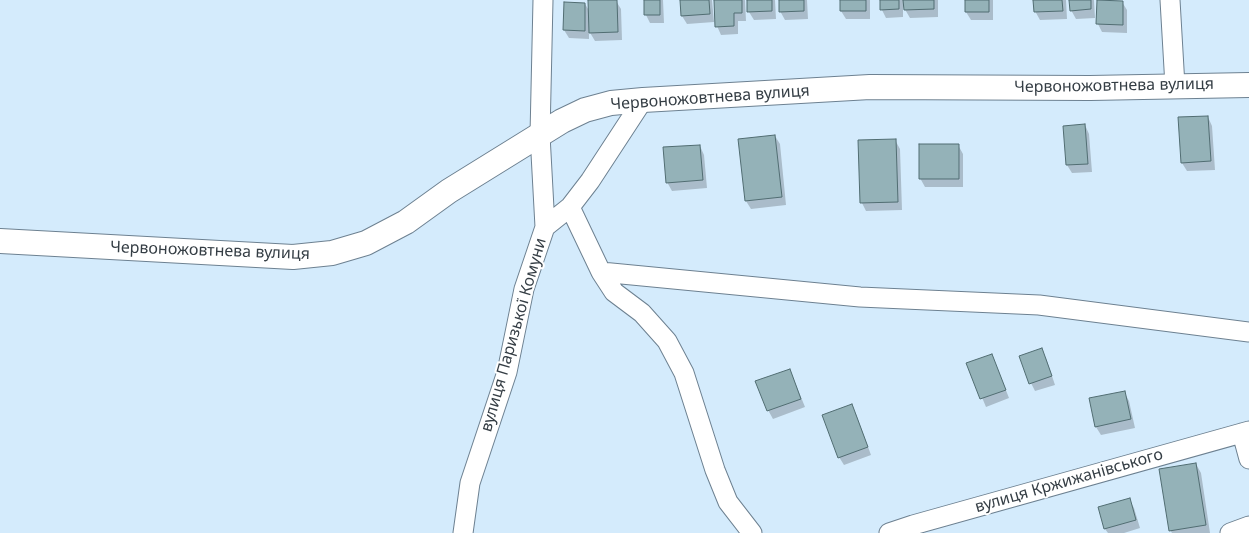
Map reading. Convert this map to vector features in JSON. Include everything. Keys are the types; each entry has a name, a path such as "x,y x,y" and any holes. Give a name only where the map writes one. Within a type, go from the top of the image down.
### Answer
{"street":[{"name":"вулиця Паризької Комуни","path":"463,533 470,483 507,372 524,289 545,227 540,135 543,0"},
{"path":"1170,0 1175,86"},
{"name":"Червоножовтнева вулиця","path":"0,241 293,257 332,253 366,243 406,222 450,191 562,121 585,110 611,103 870,87 1090,88 1249,85"},
{"path":"545,227 570,207 590,181 644,100"},
{"path":"570,207 600,272 614,292 642,313 667,341 684,372 715,470 728,502 752,533"},
{"path":"600,272 860,297 1038,305 1249,332"},
{"path":"1246,432 1249,459"},
{"name":"вулиця Кржижанівського","path":"889,533 1246,432"},
{"path":"1230,533 1249,526"}],"building":[{"path":"588,0 617,0 618,32 589,33"},
{"path":"644,0 660,0 660,15 644,15"},
{"path":"680,0 709,0 710,14 681,16"},
{"path":"714,0 742,0 742,13 734,13 734,26 715,27"},
{"path":"747,0 772,0 772,11 747,12"},
{"path":"779,0 804,0 804,11 779,12"},
{"path":"840,0 866,0 866,11 840,11"},
{"path":"880,0 899,0 899,9 880,10"},
{"path":"903,0 934,0 934,9 904,10"},
{"path":"965,0 989,0 989,12 965,12"},
{"path":"1033,0 1062,0 1063,11 1034,12"},
{"path":"1069,0 1091,0 1091,9 1070,11"},
{"path":"1097,0 1123,1 1123,25 1096,24"},
{"path":"564,2 585,3 585,31 563,30"},
{"path":"1208,116 1211,161 1181,163 1178,117"},
{"path":"1085,124 1088,164 1066,165 1063,126"},
{"path":"775,135 782,197 745,201 738,139"},
{"path":"896,139 898,202 860,203 858,140"},
{"path":"919,144 959,144 959,179 919,179"},
{"path":"700,145 703,180 666,183 663,147"},
{"path":"1042,348 1052,376 1029,384 1019,356"},
{"path":"992,354 1006,390 980,399 966,363"},
{"path":"790,369 801,399 767,411 755,381"},
{"path":"1125,391 1131,419 1095,427 1089,398"},
{"path":"852,404 868,447 838,458 822,415"},
{"path":"1196,463 1206,525 1169,531 1159,469"},
{"path":"1130,498 1136,520 1104,529 1098,507"}]}
